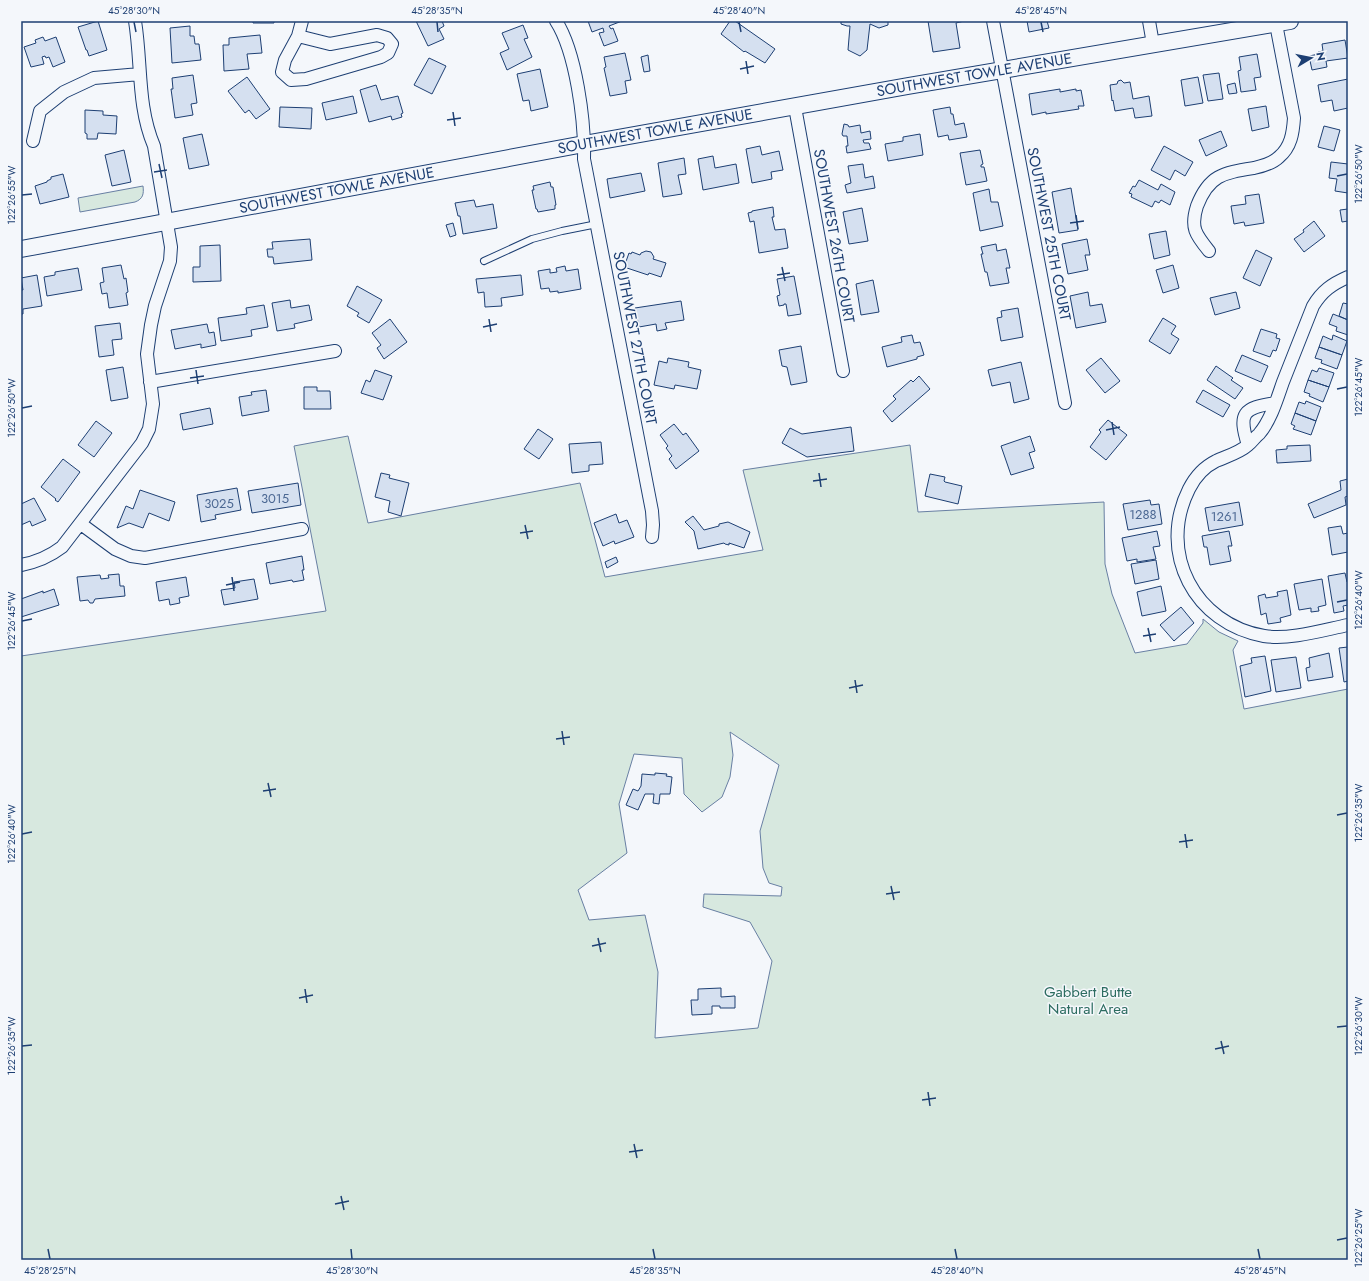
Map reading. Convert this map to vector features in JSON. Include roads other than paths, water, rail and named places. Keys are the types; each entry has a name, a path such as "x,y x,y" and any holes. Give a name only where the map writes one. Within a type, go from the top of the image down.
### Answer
{"main road":[{"name":"SOUTHWEST TOWLE AVENUE","path":"21,250 584,144 1283,22"}],"street":[{"path":"21,565 37,562 51,556 62,547 142,444 149,429 153,404 147,354 155,306 170,261 171,247 154,146 148,131 141,98 135,21"},
{"path":"298,36 330,44 378,35 387,38 392,44 388,53 381,57 306,79 291,80 282,72 285,60 298,36 302,21"},
{"name":"SOUTHWEST 27TH COURT","path":"556,21 568,50 575,77 581,114 584,159 652,511 652,537"},
{"name":"SOUTHWEST 25TH COURT","path":"993,21 1065,403"},
{"path":"1149,21 1153,44"},
{"path":"1209,251 1197,236 1194,225 1196,210 1206,188 1211,182 1221,176 1231,172 1261,166 1279,158 1288,147 1293,133 1294,118 1283,22"},
{"path":"33,141 40,111 64,92 94,78 140,74"},
{"name":"SOUTHWEST 26TH COURT","path":"795,107 842,371"},
{"path":"1348,277 1329,286 1319,296 1313,306 1275,404 1260,432 1248,445 1229,456 1216,461 1205,468 1195,478 1181,510 1178,541 1179,555 1183,571 1197,596 1208,609 1223,621 1243,631 1266,636 1280,636 1348,625"},
{"path":"150,382 335,351"},
{"path":"1248,445 1243,429 1243,420 1246,413 1260,406 1275,404"},
{"path":"81,524 115,549 132,556 145,558 302,529"}],"lane":[{"path":"484,261 532,239 597,224"}],"park label":[{"name":"Gabbert Butte Natural Area","path":"1088,1000"}]}
